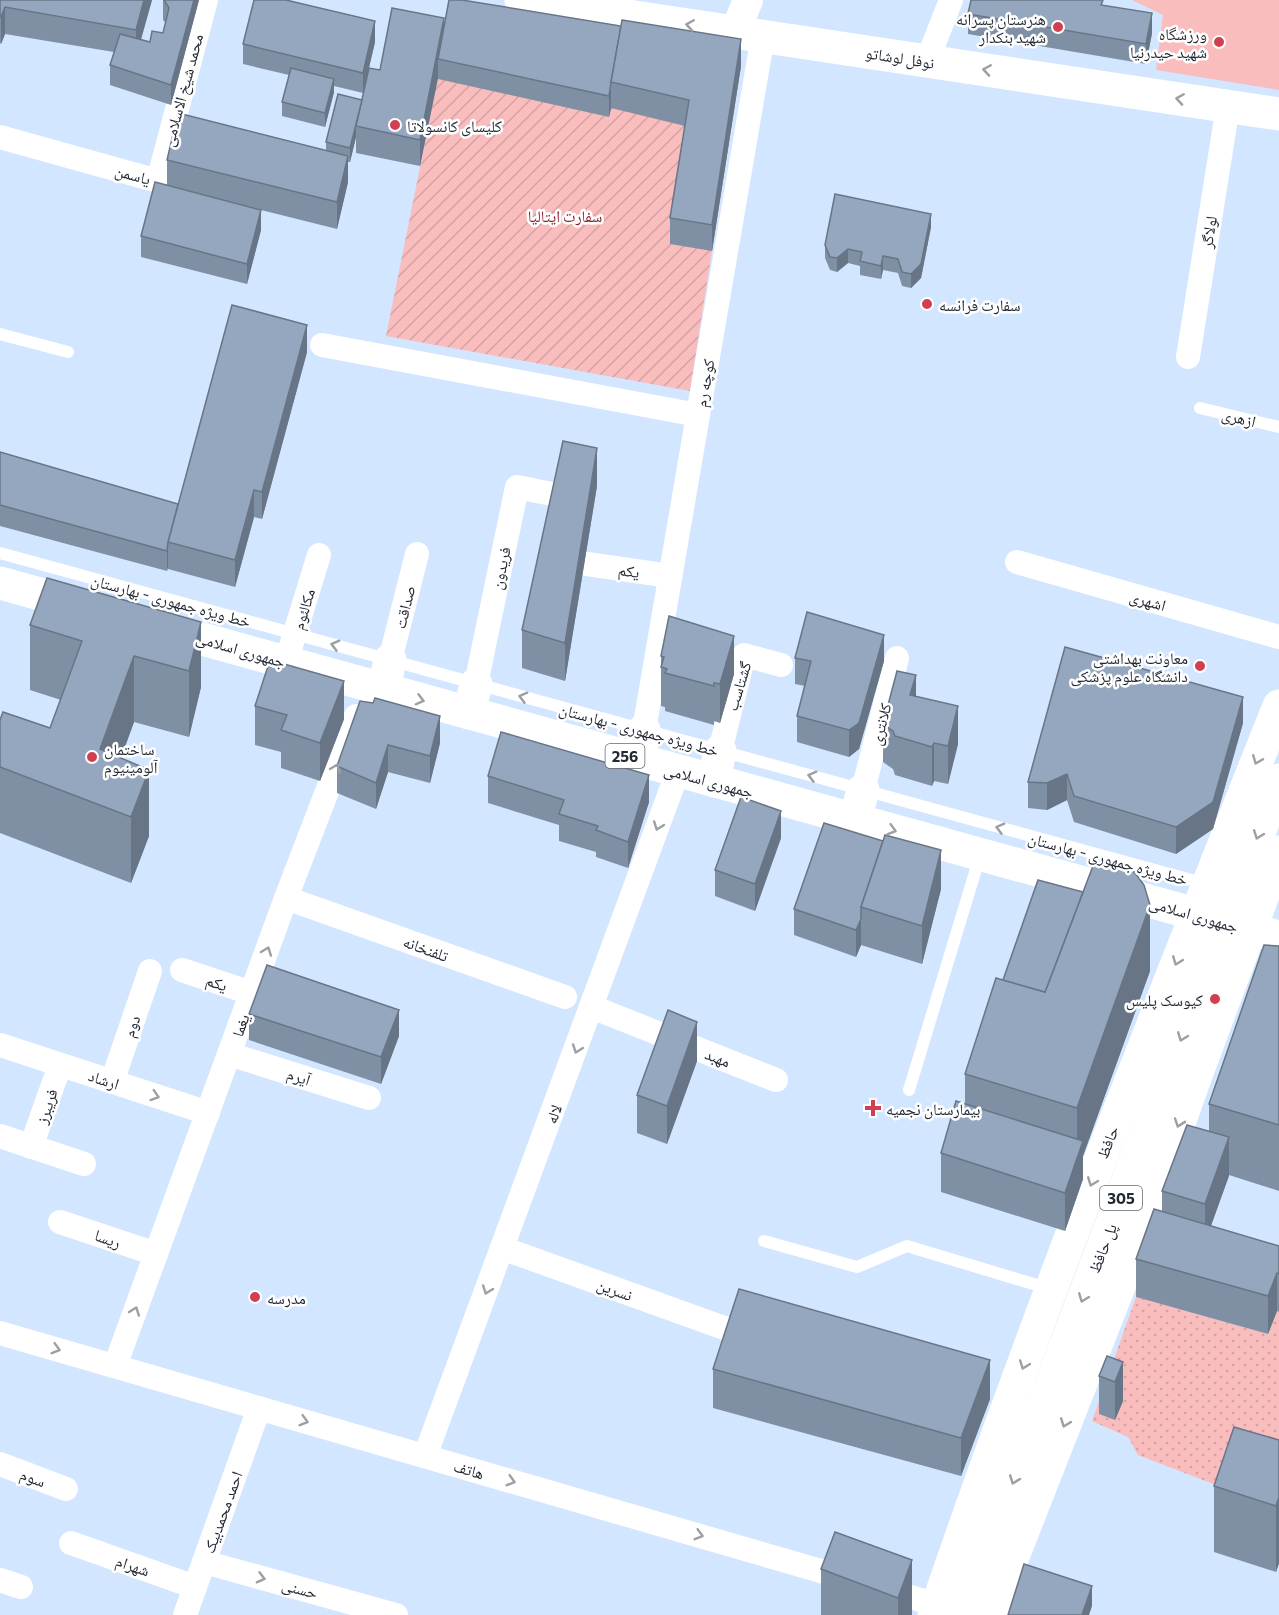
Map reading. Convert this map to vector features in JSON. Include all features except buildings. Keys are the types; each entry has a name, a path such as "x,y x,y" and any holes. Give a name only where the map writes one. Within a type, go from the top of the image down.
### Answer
{"main road":[{"name":"نوفل لوشاتو","path":"521,0 1279,114"},
{"name":"جمهوری اسلامی","path":"0,583 291,648 381,678 473,699 641,745 678,771 717,766 859,805 981,855 1265,934"},
{"name":"حافظ","path":"945,1612 1052,1289 1195,915 1218,888 1279,706"},
{"name":"پل حافظ","path":"945,1612 1279,780"},
{"path":"990,1615 1151,1236 1195,1078 1265,934 1266,901 1279,852"},
{"path":"1140,1055 1195,1078"}],"street":[{"name":"محمد شیخ الاسلامی","path":"161,186 206,0"},
{"path":"748,0 749,34"},
{"path":"927,61 951,0"},
{"name":"کوچه رم","path":"641,745 698,416 749,34"},
{"name":"لولاگر","path":"1188,357 1228,106"},
{"name":"یاسمن","path":"0,138 161,186"},
{"path":"322,345 698,416"},
{"name":"فریدون","path":"473,699 517,487 552,494"},
{"name":"صداقت","path":"381,678 417,554"},
{"name":"مکالئوم","path":"291,648 319,555"},
{"name":"اشهری","path":"1017,562 1279,637"},
{"name":"یکم","path":"587,564 670,576"},
{"name":"گشتاسب","path":"717,766 744,655 781,665"},
{"name":"کلانتری","path":"859,805 897,658"},
{"name":"یغما","path":"115,1366 286,898 381,678"},
{"name":"لاله","path":"425,1456 678,771"},
{"name":"تلفنخانه","path":"286,898 565,998"},
{"name":"یکم","path":"182,970 251,993"},
{"name":"دوم","path":"112,1082 150,971"},
{"name":"مهبد","path":"592,1007 776,1080"},
{"name":"ارشاد","path":"0,1045 207,1113"},
{"name":"آیرم","path":"229,1054 369,1098"},
{"name":"فریبرز","path":"32,1147 60,1065"},
{"path":"0,1136 84,1164"},
{"name":"ریسا","path":"60,1222 156,1254"},
{"name":"نسرین","path":"502,1248 727,1329"},
{"name":"هاتف","path":"0,1333 425,1456 945,1612"},
{"name":"احمد محمدبیک","path":"185,1615 259,1408"},
{"name":"سوم","path":"0,1464 66,1489"},
{"name":"شهرام","path":"71,1544 195,1587"},
{"name":"حسنی","path":"204,1562 396,1615"}],"lane":[{"path":"0,334 68,352"},
{"name":"ازهری","path":"1200,408 1279,427"},
{"name":"خط ویژه جمهوری - بهارستان","path":"0,553 291,648"},
{"name":"خط ویژه جمهوری - بهارستان","path":"641,745 717,766"},
{"name":"خط ویژه جمهوری - بهارستان","path":"859,805 1266,901"},
{"path":"909,1090 981,855"},
{"path":"764,1241 857,1267 908,1246 1052,1289"}],"green space":[{"name":"ورزشگاه شهید حیدرنیا","path":"1132,0 1279,0 1279,90 1156,70 1163,15"},
{"name":"سفارت ایتالیا","path":"450,18 741,66 690,391 386,336"},
{"path":"1136,1297 1268,1334 1277,1311 1279,1312 1279,1506 1234,1492 1138,1455 1128,1437 1092,1421"}],"place":[{"name":"هنرستان پسرانه شهید بنکدار","path":"1058,27"},
{"name":"ورزشگاه شهید حیدرنیا","path":"1219,42"},
{"name":"کلیسای کانسولاتا","path":"395,125"},
{"name":"سفارت فرانسه","path":"927,304"},
{"name":"معاونت بهداشتی دانشگاه علوم پزشکی","path":"1200,666"},
{"name":"ساختمان آلومینیوم","path":"92,757"},
{"name":"کیوسک پلیس","path":"1215,999"},
{"name":"بیمارستان نجمیه","path":"873,1108"},
{"name":"مدرسه","path":"255,1297"}]}
